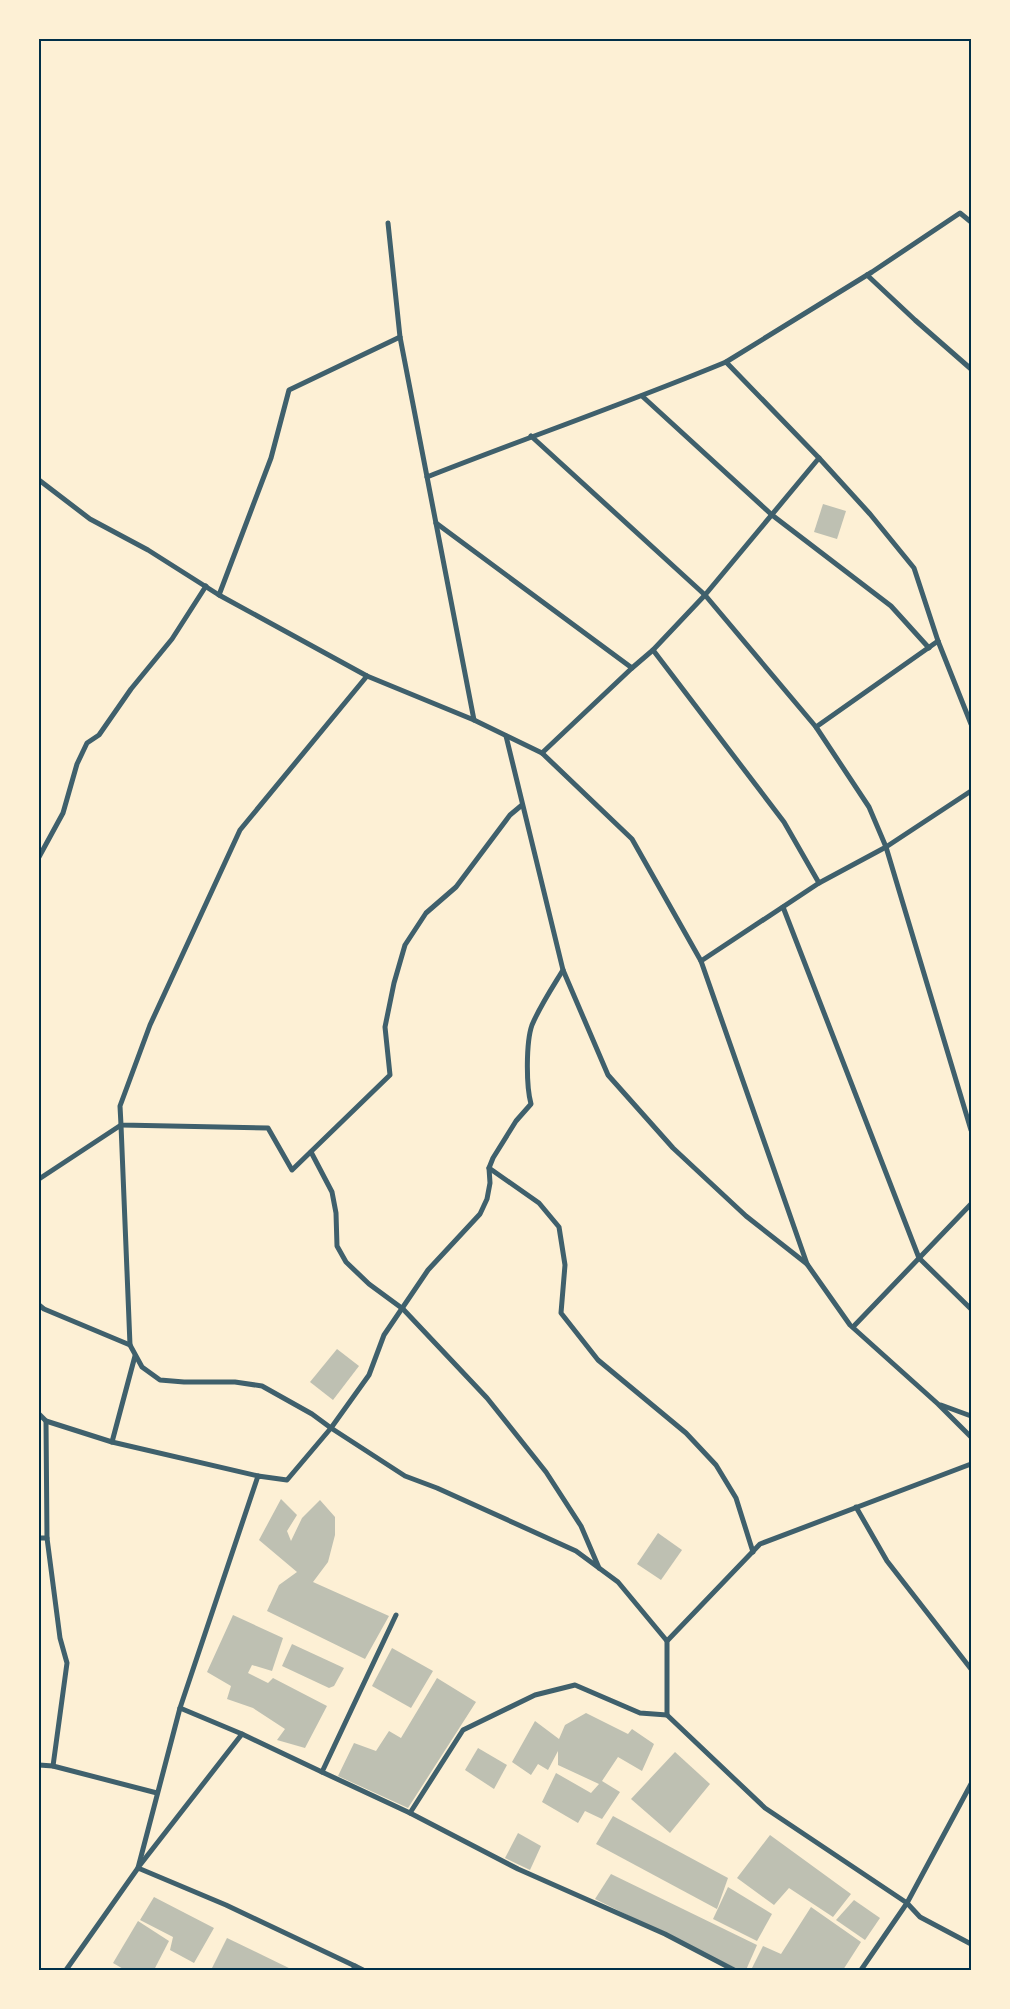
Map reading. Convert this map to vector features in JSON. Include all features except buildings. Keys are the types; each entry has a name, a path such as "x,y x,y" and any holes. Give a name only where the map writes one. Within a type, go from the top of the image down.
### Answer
{"street":[{"path":"427,477 531,436 642,396 726,362 867,275 960,213 971,222"},
{"path":"388,223 400,337 474,720"},
{"path":"867,275 971,369"},
{"path":"219,595 271,458 289,390 400,337"},
{"path":"726,362 819,458 870,514 914,568 938,642 971,724"},
{"path":"642,396 772,515 891,606 929,648"},
{"path":"531,436 705,595 816,727 869,806 886,847 971,1130"},
{"path":"542,753 653,650 705,595 819,458"},
{"path":"39,480 90,519 148,550 219,595 367,676 474,720 542,753 632,839 701,961 807,1264"},
{"path":"436,522 632,668"},
{"path":"39,856 63,812 77,764 87,743 98,735 131,689 172,639 206,586"},
{"path":"816,727 938,642"},
{"path":"653,650 784,822 819,883"},
{"path":"367,676 240,830 150,1025 120,1106 130,1344 142,1367 160,1380 235,1382 262,1386 312,1414 405,1476 437,1488 576,1551 618,1582 667,1641 667,1715"},
{"path":"506,736 563,970 608,1075 673,1148 746,1216 807,1264 853,1327 938,1404 971,1437"},
{"path":"701,961 819,883 886,847 971,791"},
{"path":"39,1179 122,1125 268,1128 292,1170 390,1075 385,1028 394,983 405,945 426,913 456,887 510,816 522,805"},
{"path":"783,907 919,1258 971,1309"},
{"path":"39,1414 46,1421 112,1442 258,1476 287,1480 331,1428 369,1375 384,1335 428,1270 480,1214 490,1183 489,1168 493,1158 530,1104 528,1070 531,1028 540,1007 563,970"},
{"path":"311,1152 332,1192 336,1213 337,1246 346,1262 369,1284 403,1309 487,1398 546,1472 581,1526 600,1569"},
{"path":"489,1168 539,1203 559,1227 566,1265 561,1313 598,1360 686,1434 716,1465 736,1498 752,1552"},
{"path":"853,1327 971,1204"},
{"path":"39,1305 44,1310 130,1344"},
{"path":"112,1442 135,1355"},
{"path":"938,1404 971,1416"},
{"path":"46,1421 47,1538 60,1638 67,1663 53,1766"},
{"path":"667,1641 760,1544 971,1464"},
{"path":"138,1868 180,1708 258,1476"},
{"path":"856,1507 887,1561 971,1668"},
{"path":"39,1538 47,1538"},
{"path":"322,1772 396,1615"},
{"path":"410,1813 463,1730 535,1695 575,1685 640,1713 667,1715 765,1808 907,1903 920,1917 971,1944"},
{"path":"180,1708 242,1734 410,1813 518,1869 665,1934 734,1970"},
{"path":"66,1970 138,1868 242,1734"},
{"path":"39,1765 53,1766 157,1793"},
{"path":"861,1970 907,1903 971,1784"},
{"path":"138,1868 226,1905 354,1968 363,1970"}]}
